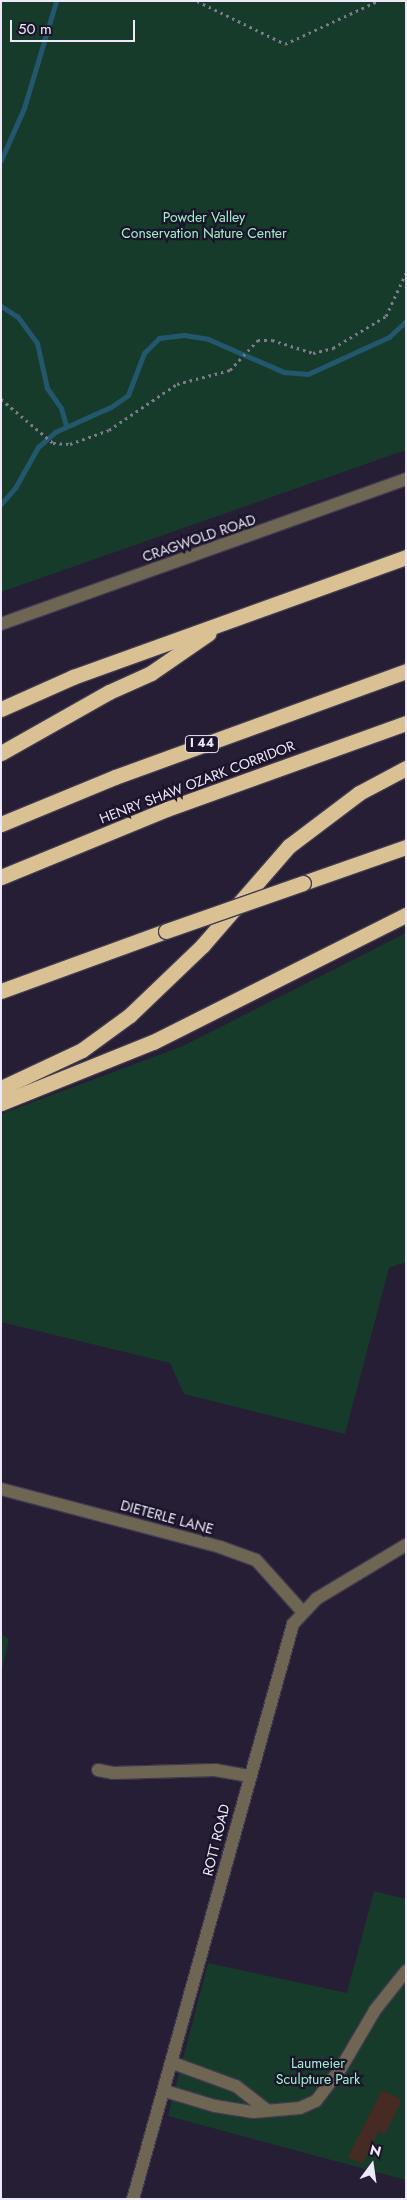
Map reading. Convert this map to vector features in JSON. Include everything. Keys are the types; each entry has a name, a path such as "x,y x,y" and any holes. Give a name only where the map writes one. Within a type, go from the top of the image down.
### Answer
{"highway":[{"path":"1,709 73,677 406,557"},
{"path":"1,753 109,692 151,673 226,621"},
{"name":"I 44","path":"1,824 115,777 406,671"},
{"name":"HENRY SHAW OZARK CORRIDOR","path":"1,877 176,805 406,723"},
{"path":"1,1088 38,1074 82,1050 130,1015 202,946 289,846 359,793 406,768"},
{"path":"1,991 166,930 406,847"},
{"path":"1,1103 153,1042 406,915"}],"street":[{"name":"CRAGWOLD ROAD","path":"1,624 406,479"},
{"name":"DIETERLE LANE","path":"1,1489 220,1547 256,1560 302,1612"},
{"name":"ROTT ROAD","path":"133,2199 173,2063 284,1646 293,1624 302,1612 340,1583 406,1545"},
{"path":"98,1770 113,1773 215,1770 248,1776"},
{"path":"165,2090 215,2106 254,2112 300,2108 316,2101 341,2068 375,2010 406,1972"},
{"path":"173,2063 236,2086 267,2110"}],"path":[{"path":"197,1 285,44 378,1"},
{"path":"1,399 53,443 70,444 109,430 177,384 224,372 243,360 250,347 265,339 306,352 333,348 386,316 406,273"}],"green space":[{"name":"Powder Valley Conservation Nature Center","path":"1,1 406,1 406,450 1,592"},
{"path":"406,933 406,1262 389,1268 345,1434 184,1394 170,1363 1,1322 1,1114 183,1046"},
{"path":"1,1634 9,1639 1,1674"},
{"name":"Laumeier Sculpture Park","path":"374,1891 406,1899 406,2180 168,2116 208,1963 347,1993"}],"building":[{"path":"382,2090 402,2100 385,2134 379,2131 362,2164 348,2157"}],"waterway":[{"path":"1,160 24,108 56,1"},
{"path":"1,306 18,317 37,343 47,388 61,408 66,426"},
{"path":"1,504 15,488 38,447 55,432 111,407 128,395 144,353 159,338 184,335 208,339 284,372 308,374 389,337 406,321"}]}
